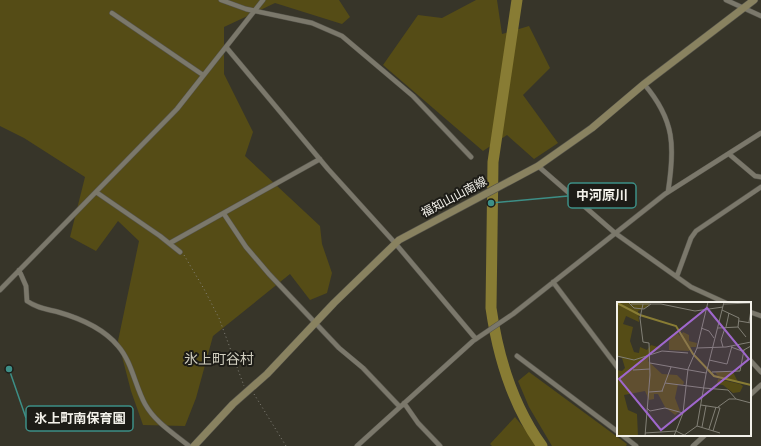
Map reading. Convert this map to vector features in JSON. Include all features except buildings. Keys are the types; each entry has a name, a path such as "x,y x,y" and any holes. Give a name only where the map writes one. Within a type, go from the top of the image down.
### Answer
{"main road":[{"name":"福知山山南線","path":"194,446 395,243 473,199 538,166 592,128 644,84 754,0"}],"street":[{"path":"221,0 254,11 312,23 342,36 413,96 471,157"},
{"path":"0,290 177,109 263,0"},
{"path":"726,0 761,16"},
{"path":"112,13 203,76"},
{"path":"226,47 320,159 395,243 476,339"},
{"path":"644,84 656,100 671,133 673,152 668,192"},
{"path":"357,446 476,339 505,319 668,192 761,133"},
{"path":"729,154 755,176 761,177"},
{"path":"170,243 320,159"},
{"path":"538,166 615,233 691,287 724,302"},
{"path":"677,276 691,238 696,231 761,187"},
{"path":"96,192 170,243 180,252"},
{"path":"224,214 257,261 339,348 363,368 400,407"},
{"path":"19,270 26,286 26,301 37,308 76,318 102,331 119,346 126,357 146,405 162,425 189,446"},
{"path":"552,282 617,367"},
{"path":"751,312 761,316"},
{"path":"517,356 617,431"},
{"path":"751,361 761,372"},
{"path":"751,394 761,385"},
{"path":"404,404 418,423 440,446"},
{"path":"623,436 636,446"},
{"path":"693,446 704,436"}],"path":[{"path":"180,252 192,266 216,312 249,390 286,446"}],"shaded area":[{"path":"0,0 339,0 350,17 342,24 275,3 224,27 224,74 253,132 245,156 320,226 322,244 332,273 327,293 310,300 290,274 213,336 196,398 185,426 143,425 131,391 118,341 139,241 118,221 96,251 70,237 85,177 24,138 0,126"},
{"path":"476,0 497,0 502,34 529,26 550,68 523,95 558,143 534,159 507,135 483,151 383,65 418,15 442,18"},
{"path":"529,372 627,444 626,446 552,446 529,407 518,381"},
{"path":"515,417 539,446 492,446 490,444"}],"waterway":[{"path":"517,0 493,162 491,308 498,345 508,380 523,414 542,446"}],"place":[{"name":"中河原川","path":"491,203"},
{"name":"氷上町南保育園","path":"9,369"}],"district":[{"name":"氷上町谷村","path":"219,359"}]}
